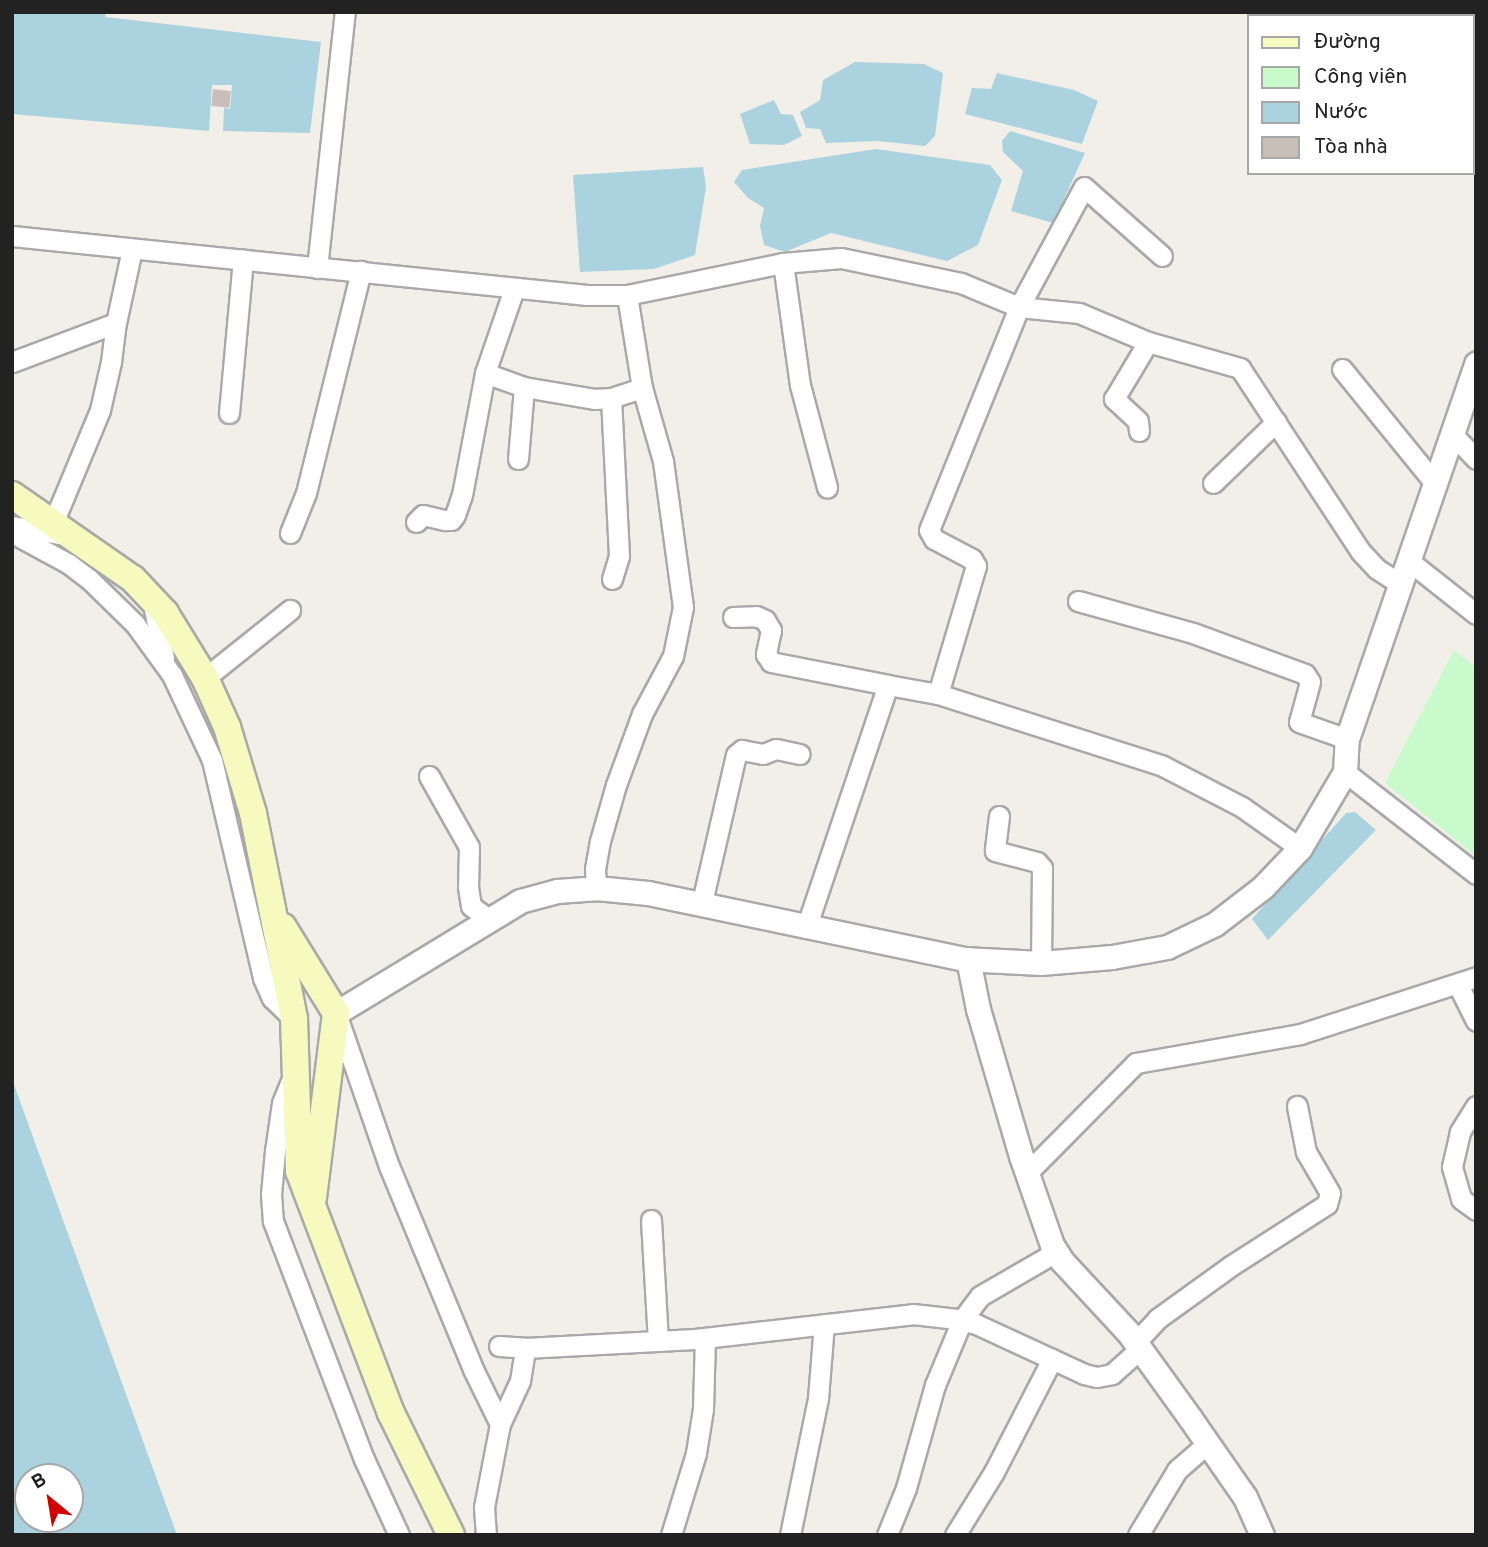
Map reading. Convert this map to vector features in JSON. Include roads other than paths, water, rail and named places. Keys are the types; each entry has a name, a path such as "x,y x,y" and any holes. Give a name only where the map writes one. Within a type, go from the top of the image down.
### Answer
{"main road":[{"path":"12,495 133,579 165,613 205,678 227,727 253,813 294,1018 299,1171 391,1413 451,1535"},
{"path":"274,913 336,1013 312,1210"}],"street":[{"path":"317,268 345,12"},
{"path":"938,694 976,566 972,559 934,539 929,530 1019,307 1084,187 1162,256"},
{"path":"12,236 514,289 628,295 783,263 841,258 961,283 1019,307 1079,313 1148,342 1240,368 1361,552 1377,569 1402,585"},
{"path":"12,526 61,529 100,410 132,248"},
{"path":"229,413 243,260"},
{"path":"783,263 800,385 827,487"},
{"path":"290,533 306,493 361,271"},
{"path":"416,522 424,515 451,520 455,515 462,495 485,373 514,289"},
{"path":"596,888 595,869 600,841 616,785 642,714 673,656 683,607 663,461 642,388 628,295"},
{"path":"12,362 116,323"},
{"path":"1139,431 1138,421 1114,399 1148,342"},
{"path":"500,1424 474,1369 389,1166 336,1013 520,901 557,891 596,888 702,902 806,928 968,959 1041,962 1111,957 1167,947 1215,924 1263,887 1300,848 1345,772 1347,738 1402,585 1433,481 1476,364"},
{"path":"1342,369 1433,481"},
{"path":"485,373 524,387 594,399 611,398 642,388"},
{"path":"518,459 524,387"},
{"path":"611,398 619,556 612,579"},
{"path":"1213,483 1276,422"},
{"path":"1452,434 1476,459"},
{"path":"12,533 69,564 89,579 135,624 165,663 184,696 212,760 263,978 272,998 294,1018"},
{"path":"1409,561 1476,614"},
{"path":"152,599 165,663"},
{"path":"1077,601 1193,633 1305,674 1310,682 1299,722 1347,738"},
{"path":"205,678 290,610"},
{"path":"733,617 756,616 765,620 771,629 766,654 771,662 938,694 1161,765 1242,807 1300,848"},
{"path":"806,928 888,685"},
{"path":"702,902 736,755 742,750 763,754 776,749 799,754"},
{"path":"1345,772 1476,874"},
{"path":"429,776 469,847 468,887 471,906 488,919"},
{"path":"999,816 995,851 1037,862 1042,868 1041,962"},
{"path":"968,959 978,1009 1026,1174 1056,1252 1138,1346 1245,1497 1262,1535"},
{"path":"1026,1174 1136,1063 1300,1034 1467,981 1476,1021"},
{"path":"297,1069 282,1103 271,1194 274,1221 364,1459 399,1535"},
{"path":"499,1346 524,1348 705,1338 913,1314 962,1320 1097,1377 1112,1374 1138,1346 1157,1319 1232,1265 1327,1204 1330,1193 1306,1152 1297,1106"},
{"path":"1476,1106 1460,1132 1452,1167 1461,1199 1476,1210"},
{"path":"651,1220 658,1341"},
{"path":"887,1535 906,1488 935,1385 962,1320 980,1296 1056,1252"},
{"path":"790,1535 818,1398 824,1324"},
{"path":"671,1535 696,1453 703,1409 705,1338"},
{"path":"485,1535 484,1507 500,1424 520,1381 524,1348"},
{"path":"955,1535 994,1472 1052,1359"},
{"path":"1138,1535 1177,1470 1208,1443"}],"water":[{"path":"12,12 105,12 106,17 321,42 310,133 223,131 224,108 230,109 232,85 212,85 209,131 12,114"},
{"path":"855,62 924,64 943,73 935,136 925,146 877,141 826,143 820,129 806,128 800,112 820,100 823,80"},
{"path":"997,73 1074,90 1098,101 1082,144 965,114 972,88 991,89"},
{"path":"774,100 781,114 793,115 802,136 784,145 750,144 740,114"},
{"path":"1010,131 1085,153 1053,223 1011,211 1023,171 1003,152 1002,141"},
{"path":"876,149 990,165 1002,180 978,245 947,261 831,233 785,252 764,245 760,226 764,208 748,198 734,182 742,170"},
{"path":"703,167 706,187 695,255 654,269 580,272 573,175"},
{"path":"1355,812 1376,830 1268,940 1252,919 1346,813"},
{"path":"12,1079 177,1535 12,1535"}]}
